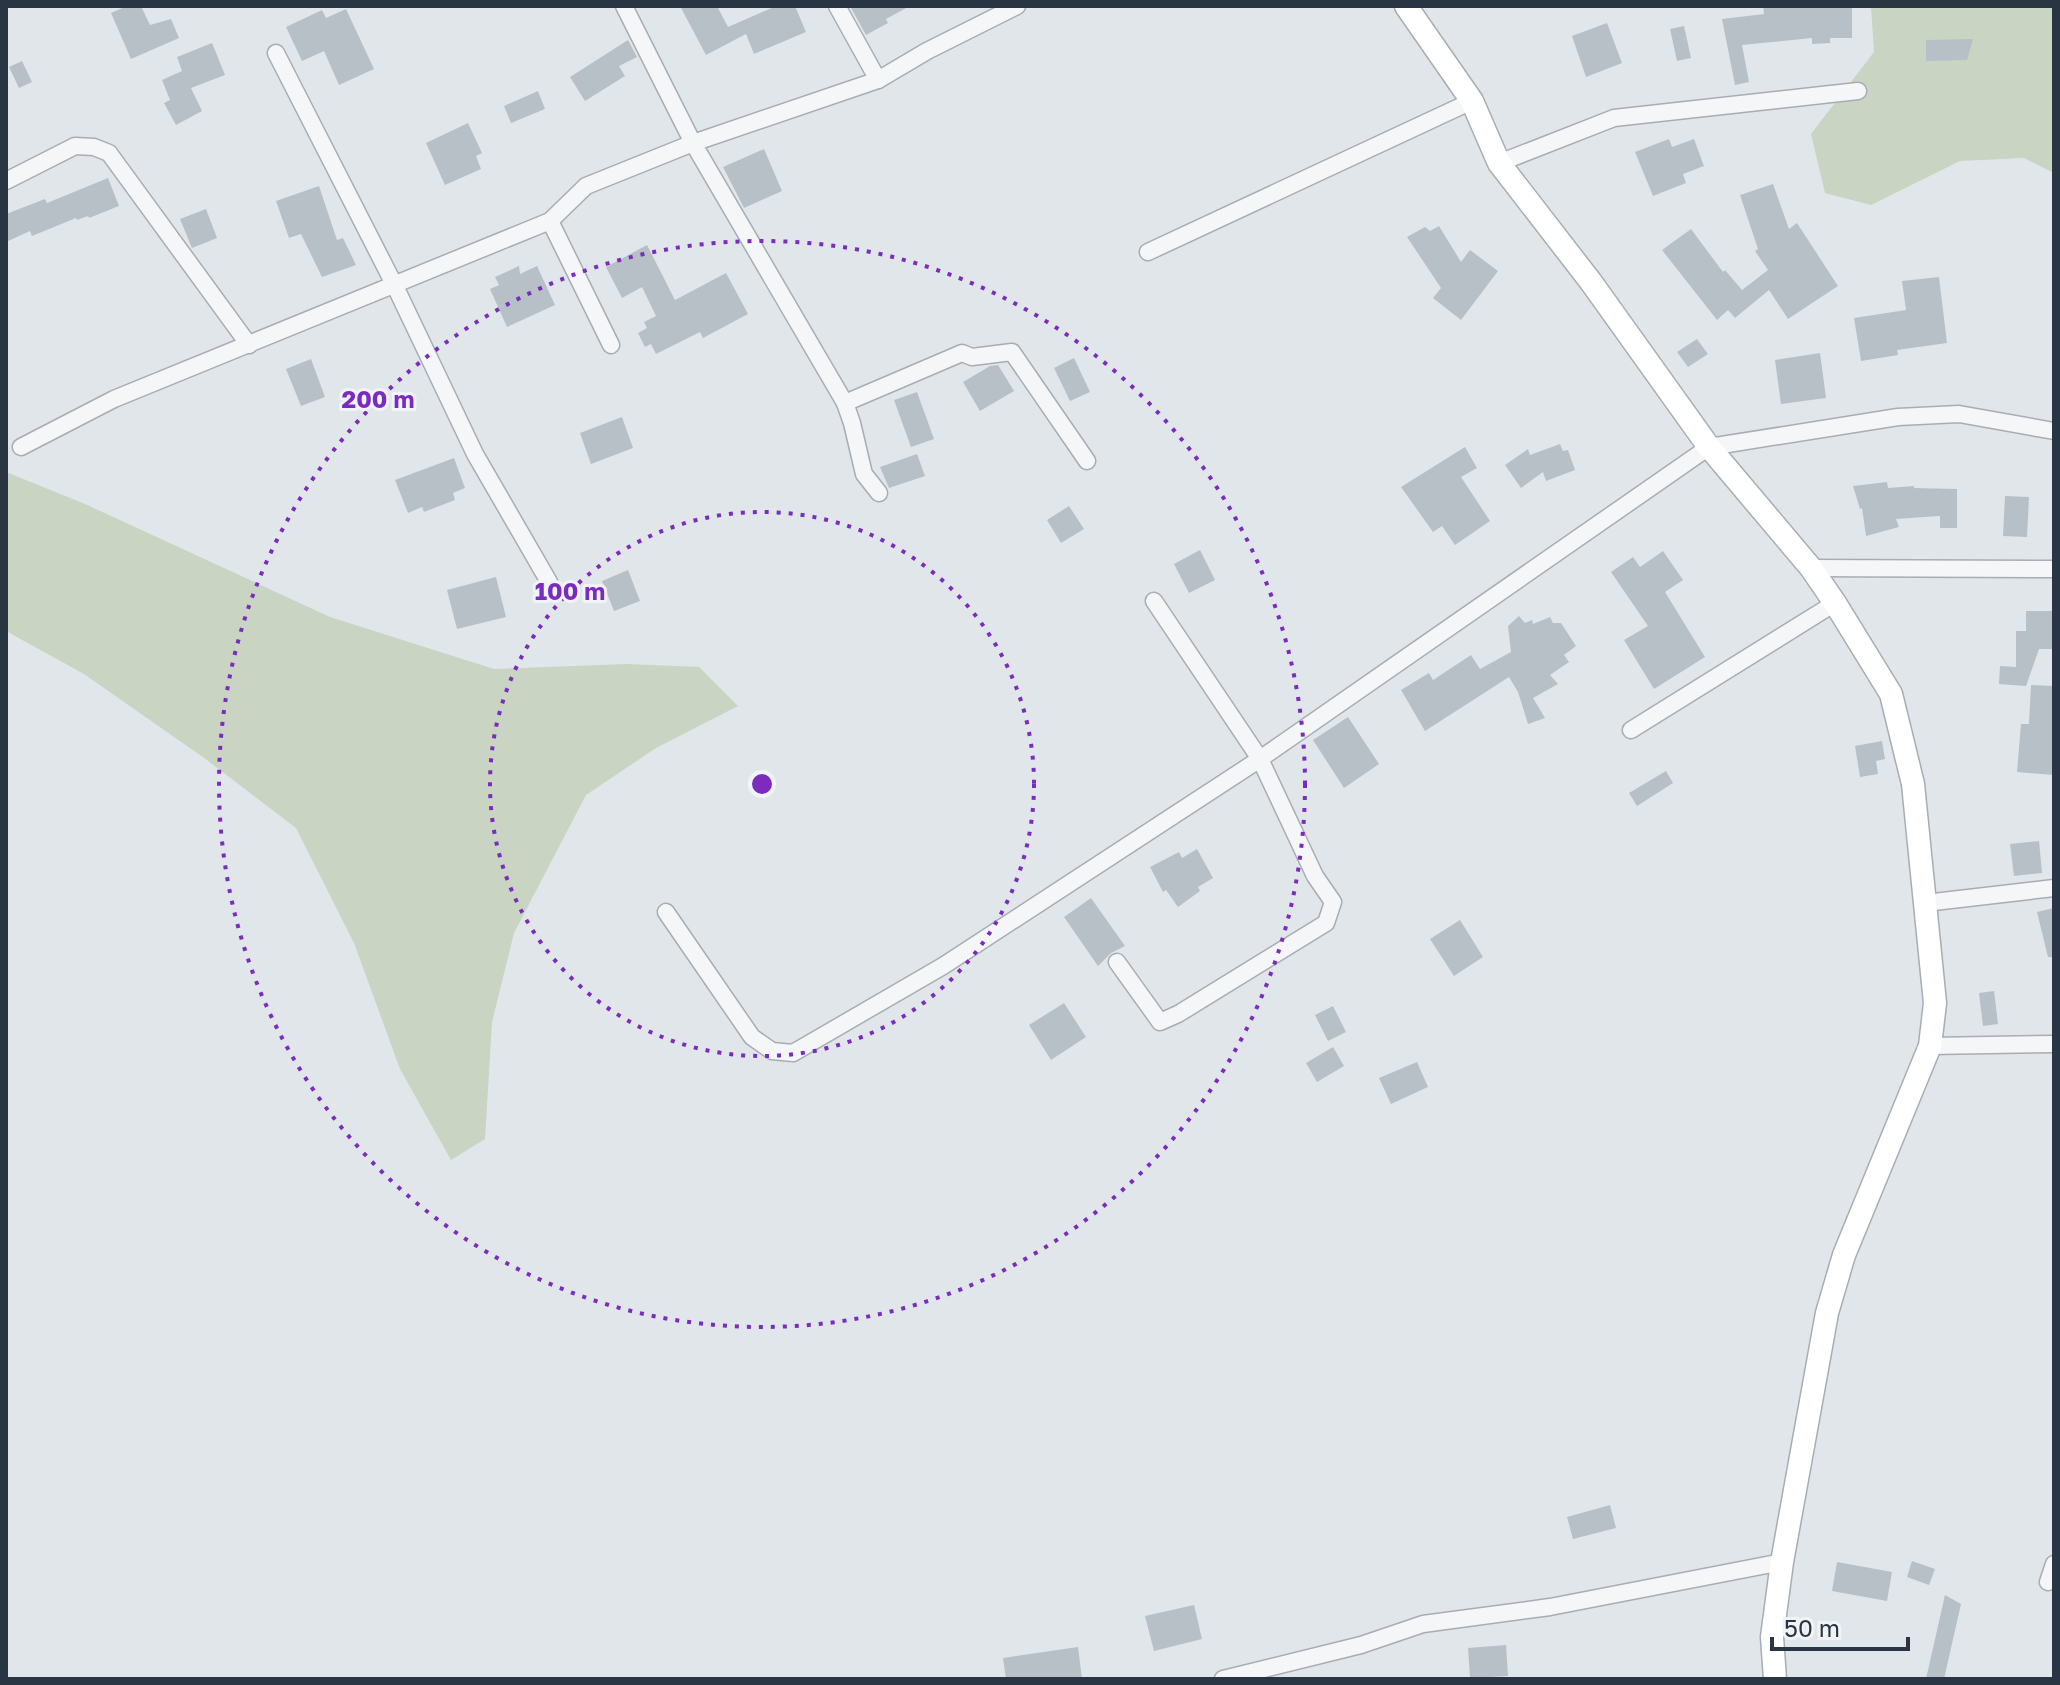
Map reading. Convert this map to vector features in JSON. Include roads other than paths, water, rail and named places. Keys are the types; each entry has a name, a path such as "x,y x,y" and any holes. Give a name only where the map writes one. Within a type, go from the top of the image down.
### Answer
{"street":[{"path":"624,6 693,143 845,403 864,474 879,493"},
{"path":"837,6 878,80"},
{"path":"21,447 114,399 550,221 586,186 693,143 878,80 927,51 1017,6"},
{"path":"1406,6 1472,101 1499,163 1591,282 1709,447 1811,568 1835,603 1891,694 1913,784 1935,1003 1930,1046 1844,1255 1827,1313 1782,1562 1772,1637 1775,1679"},
{"path":"276,53 395,286 475,454 549,582"},
{"path":"1499,163 1614,118 1858,91"},
{"path":"1148,252 1472,101"},
{"path":"6,181 75,146 94,147 109,153 249,345"},
{"path":"550,221 611,345"},
{"path":"845,403 962,353 972,357 1012,352 1087,461"},
{"path":"666,912 752,1037 772,1051 793,1053 943,966 1260,759 1709,447 1898,417 1959,414 2054,431"},
{"path":"1811,568 2054,569"},
{"path":"1117,962 1160,1022 1326,923 1333,902 1315,876 1260,759 1154,601"},
{"path":"1631,730 1835,603"},
{"path":"1925,903 2054,888"},
{"path":"1930,1046 2054,1044"},
{"path":"1223,1679 1361,1645 1423,1624 1550,1607 1782,1562"},
{"path":"2048,1582 2054,1564"}]}
